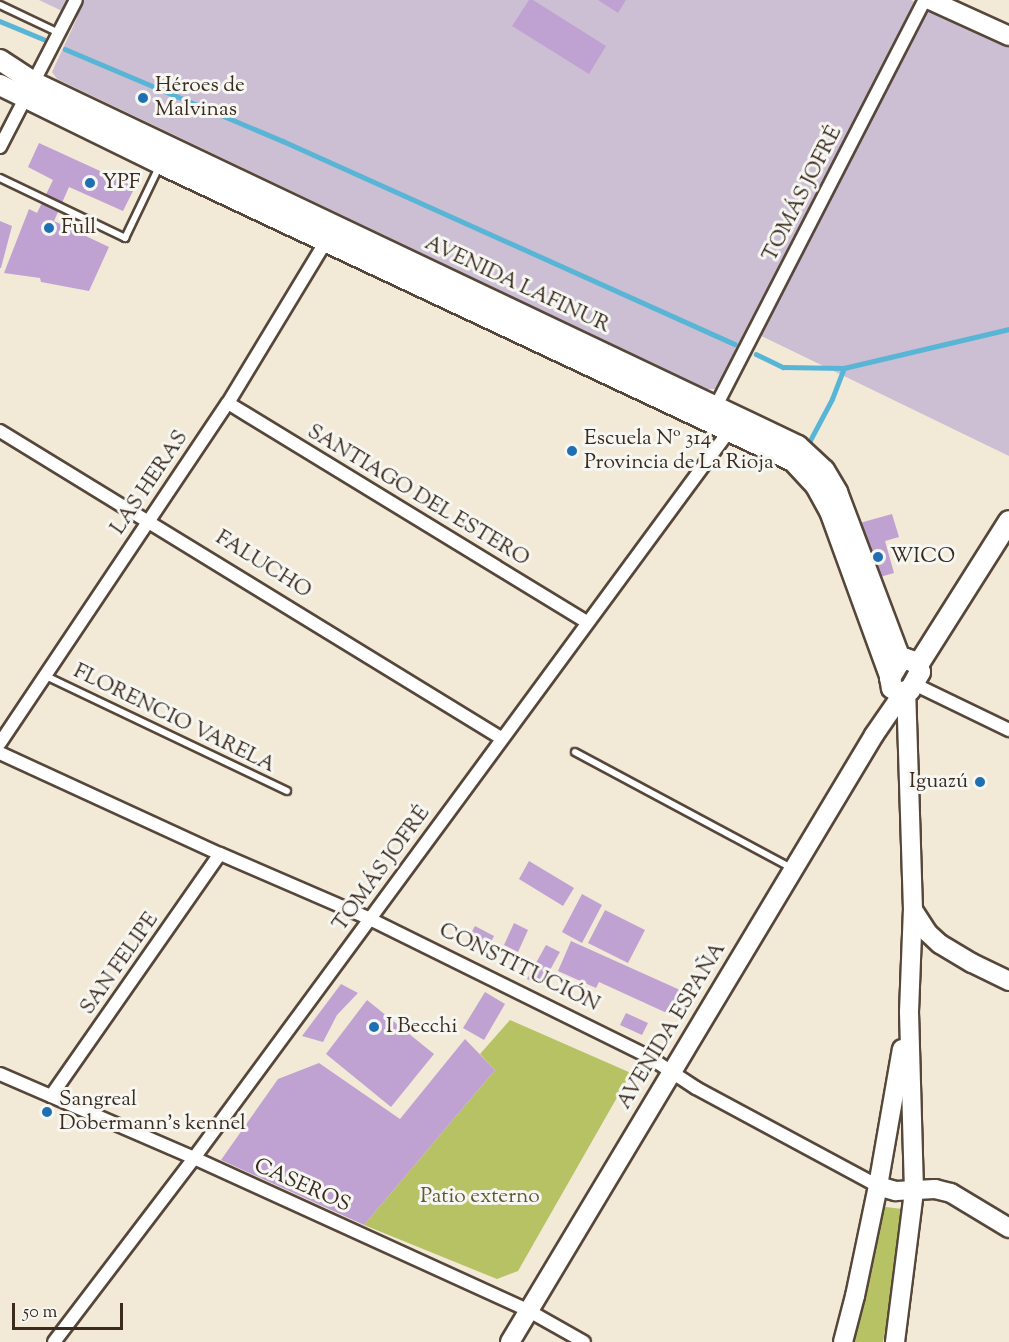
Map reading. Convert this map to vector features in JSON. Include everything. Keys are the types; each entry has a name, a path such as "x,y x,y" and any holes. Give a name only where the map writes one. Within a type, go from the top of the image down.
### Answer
{"main road":[{"name":"AVENIDA LAFINUR","path":"0,60 31,91 160,164 733,424 793,461 816,486 830,511 904,680"},
{"name":"AVENIDA LAFINUR","path":"0,85 31,91 716,406 733,424"},
{"name":"AVENIDA ESPAÑA","path":"904,680 1009,520"}],"street":[{"path":"0,147 31,91 76,0"},
{"name":"TOMÁS JOFRÉ","path":"716,406 925,0"},
{"path":"930,0 1009,36"},
{"name":"LAS HERAS","path":"0,742 228,403 326,241"},
{"name":"SANTIAGO DEL ESTERO","path":"228,403 587,622"},
{"name":"TOMÁS JOFRÉ","path":"54,1342 194,1158 733,424"},
{"name":"FALUCHO","path":"0,431 501,738"},
{"path":"895,1342 914,1191 909,1012 913,910 904,680 1009,730"},
{"name":"AVENIDA ESPAÑA","path":"510,1342 794,870 904,680"},
{"name":"CONSTITUCIÓN","path":"0,753 220,854 370,919 649,1057 672,1073 878,1186 914,1191 935,1189 951,1193 1009,1228"},
{"name":"SAN FELIPE","path":"51,1096 220,854"},
{"path":"913,910 928,933 940,944 1009,981"},
{"path":"843,1342 878,1186 909,1012"},
{"name":"CASEROS","path":"0,1074 194,1158 529,1311 584,1342"}],"lane":[{"path":"0,5 59,34"},
{"path":"0,178 124,238 160,164"},
{"name":"FLORENCIO VARELA","path":"46,676 288,791"},
{"path":"576,752 794,870"}],"shaded area":[{"path":"39,0 911,0 1009,45 1009,456 749,330 719,385 716,389 706,389 57,79 52,72 77,18"}],"green space":[{"name":"Patio externo","path":"510,1020 631,1073 518,1271 497,1279 364,1225 495,1070 480,1054"},
{"path":"878,1206 902,1209 894,1282 883,1342 850,1342"}],"building":[{"path":"529,0 533,0 606,46 589,74 512,26"},
{"path":"598,0 626,0 618,13"},
{"path":"39,143 135,187 123,211 69,187 54,221 109,247 89,291 41,282 40,278 4,273 29,209 37,213 53,180 28,167"},
{"path":"0,221 12,226 1,268 0,268"},
{"name":"WICO","path":"892,514 899,537 885,541 894,573 873,579 856,524"},
{"path":"529,861 574,888 563,906 519,879"},
{"path":"582,894 602,905 582,943 562,932"},
{"path":"605,910 645,930 628,963 588,943"},
{"path":"514,923 528,930 518,952 504,945"},
{"path":"475,926 494,936 485,954 465,944"},
{"path":"571,941 680,990 669,1014 599,982 596,988 558,971"},
{"path":"546,945 560,952 541,986 527,979"},
{"path":"341,984 358,993 337,1015 323,1042 302,1036"},
{"path":"485,992 505,1004 484,1040 463,1028"},
{"name":"I Becchi","path":"367,1000 434,1054 391,1107 326,1054"},
{"path":"626,1013 648,1023 642,1035 620,1025"},
{"path":"465,1039 495,1070 364,1225 221,1160 278,1079 319,1063 400,1119"}],"waterway":[{"path":"0,21 43,39"},
{"path":"65,49 283,141 734,344"},
{"path":"756,354 783,367 844,368 1009,329"},
{"path":"806,448 832,399 844,368"}],"place":[{"name":"Héroes de Malvinas","path":"143,98"},
{"name":"YPF","path":"90,183"},
{"name":"Full","path":"49,228"},
{"name":"Escuela Nº 314 Provincia de La Rioja","path":"572,451"},
{"name":"WICO","path":"878,557"},
{"name":"Iguazú","path":"980,782"},
{"name":"I Becchi","path":"374,1027"},
{"name":"Sangreal Dobermann's kennel","path":"47,1112"}]}
